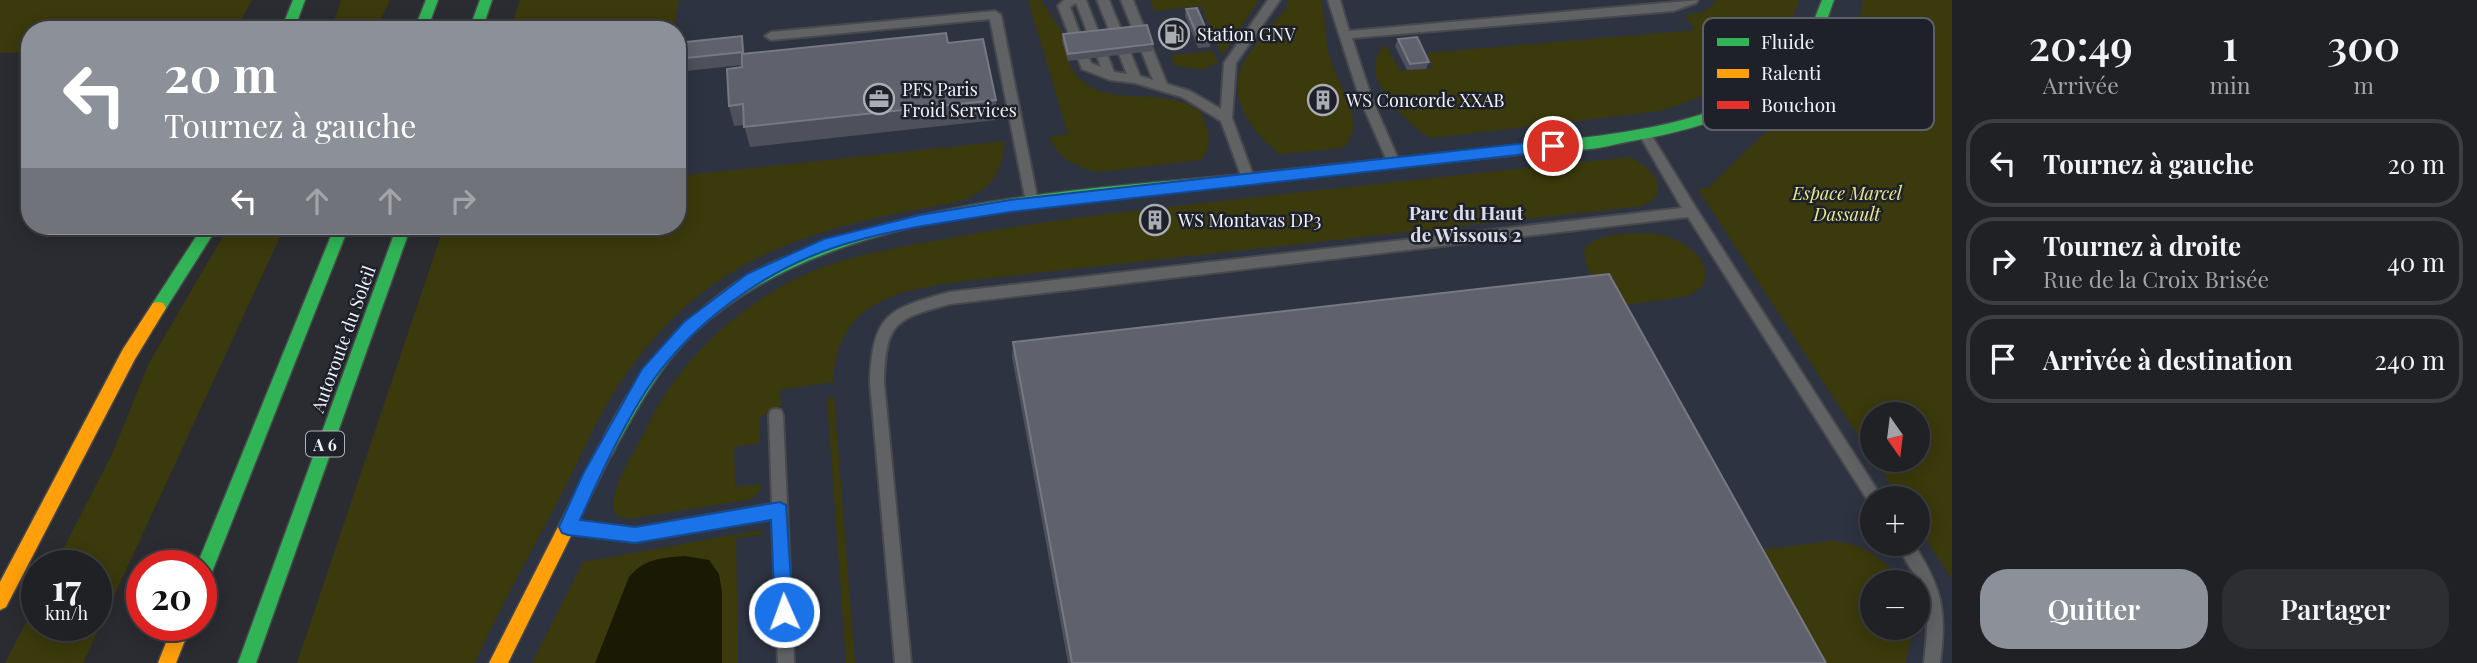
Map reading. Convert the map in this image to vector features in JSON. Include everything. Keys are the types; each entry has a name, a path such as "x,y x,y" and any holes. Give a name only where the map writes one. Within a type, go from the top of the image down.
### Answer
{"main road":[{"path":"291,21 299,0"},
{"path":"424,21 432,0"},
{"path":"478,21 485,0"},
{"path":"1822,18 1828,0"},
{"path":"498,663 568,527 589,480 648,374 690,327 753,278 824,245 920,221 1032,202 1646,136 1703,120"},
{"path":"0,601 129,354 205,235"},
{"path":"212,550 338,235"},
{"name":"Autoroute du Soleil","path":"247,663 401,235"},
{"path":"105,365 125,330"},
{"path":"167,663 176,641"}],"lane":[{"path":"1072,0 1064,6 1086,66 1110,76 1135,79 1186,94 1226,118"},
{"path":"1080,0 1110,76"},
{"path":"1103,0 1135,79"},
{"path":"1127,0 1162,87"},
{"path":"1248,178 1226,118 1230,63 1274,0"},
{"path":"1334,0 1394,163"},
{"path":"1345,35 1660,8 1692,0"},
{"path":"771,36 995,15 1032,202"},
{"path":"1646,136 1691,212 1867,486"},
{"path":"903,663 877,382 878,346 886,324 910,308 950,298 1691,212"},
{"path":"775,415 786,663"},
{"path":"568,527 635,535 780,510"},
{"path":"1913,556 1929,582 1939,623 1932,663"}],"shaded area":[{"path":"550,0 1952,0 1952,663 332,663 670,235 686,235 686,21 544,21"},
{"path":"685,556 709,560 719,574 722,592 722,663 595,663 629,577 648,563"}],"green space":[{"path":"0,0 252,0 241,21 21,21 21,52 0,53"},
{"path":"341,0 390,0 380,21 334,21"},
{"path":"520,0 679,0 675,21 513,21"},
{"path":"1028,0 1041,0 1059,27 1074,71 1090,87 1119,95 1169,99 1200,111 1209,143 1201,160 1097,172 1074,164 1062,156 1049,137 1068,134"},
{"path":"1150,0 1259,0 1222,56 1201,6 1154,11"},
{"path":"1287,0 1321,0 1329,55 1352,115 1350,138 1343,148 1280,154 1261,137 1240,103 1238,77 1243,64 1258,41 1287,7"},
{"path":"1718,0 1799,0 1791,18 1703,18 1703,96 1660,111 1431,138 1409,122 1386,97 1375,69 1377,56 1386,45 1400,71 1433,68 1427,53 1695,30 1685,15 1704,12"},
{"name":"Espace Marcel Dassault","path":"1863,0 1952,0 1952,579 1930,545 1930,486 1892,486 1883,472 1930,472 1930,402 1860,402 1860,439 1698,189 1709,187 1768,130 1934,130 1934,18 1860,18"},
{"path":"1213,51 1218,63 1201,70 1174,65 1171,55"},
{"path":"1005,141 1001,163 994,178 973,196 962,201 912,210 820,233 778,248 738,268 701,294 665,326 631,367 602,412 475,663 297,663 441,235 686,235 686,175"},
{"path":"1630,157 1652,173 1657,184 1655,198 1643,206 964,281 916,289 894,296 875,304 859,317 846,333 837,355 833,382 780,390 781,406 760,417 760,443 734,447 735,487 761,484 760,491 751,499 629,519 616,516 615,496 623,473 656,409 684,369 718,333 756,302 824,267 901,247 1121,212"},
{"path":"1652,233 1683,244 1699,257 1705,276 1702,287 1688,296 1610,307 1587,267 1584,250 1589,244 1605,237"},
{"path":"224,235 281,235 135,550 126,550 126,570 112,600 112,550 63,550 113,452 149,363"},
{"path":"834,397 855,663 846,663 827,398"},
{"path":"760,530 763,534 736,538 738,663 532,663 583,562"},
{"path":"1832,541 1860,548 1860,556 1876,556 1892,570 1860,570 1860,640 1911,640 1905,663 1800,663 1740,552"},
{"path":"21,632 21,641 93,641 83,663 5,663"}],"building":[{"path":"1197,8 1211,41 1200,42 1186,9"},
{"path":"1147,25 1153,44 1068,54 1063,34"},
{"path":"946,33 948,43 983,39 996,100 744,127 743,104 729,106 727,69 742,67 742,54"},
{"path":"742,36 743,52 686,58 686,42"},
{"path":"1417,37 1429,62 1410,64 1398,39"},
{"path":"1332,89 1336,96 1319,99 1315,91"},
{"path":"1163,208 1166,216 1149,219 1147,210"},
{"path":"1609,274 1826,663 1072,663 1013,342"}],"traffic: fast":[{"path":"291,21 299,0"},
{"path":"424,21 432,0"},
{"path":"478,21 486,0"},
{"path":"1821,18 1828,0"},
{"path":"1574,144 1651,133 1703,119"},
{"path":"605,451 653,372 688,329 740,288 803,256 874,232 950,214 1028,202 1245,179"},
{"path":"158,308 205,235"},
{"path":"212,550 338,235"},
{"path":"247,663 401,235"}],"traffic: slow":[{"path":"0,601 129,354 158,308"},
{"path":"498,663 605,451"},
{"path":"167,663 176,641"}],"traffic: jam":[{"path":"1245,179 1574,144"}],"place":[{"name":"Station GNV","path":"1174,34"},
{"name":"PFS Paris Froid Services","path":"879,99"},
{"name":"WS Concorde XXAB","path":"1323,100"},
{"name":"WS Montavas DP3","path":"1155,220"}],"district":[{"name":"Parc du Haut de Wissous 2","path":"1466,223"}],"route":[{"path":"784,612 780,510 635,535 568,527 589,480 648,374 690,327 753,278 824,245 920,221 1032,202 1553,146"}]}
